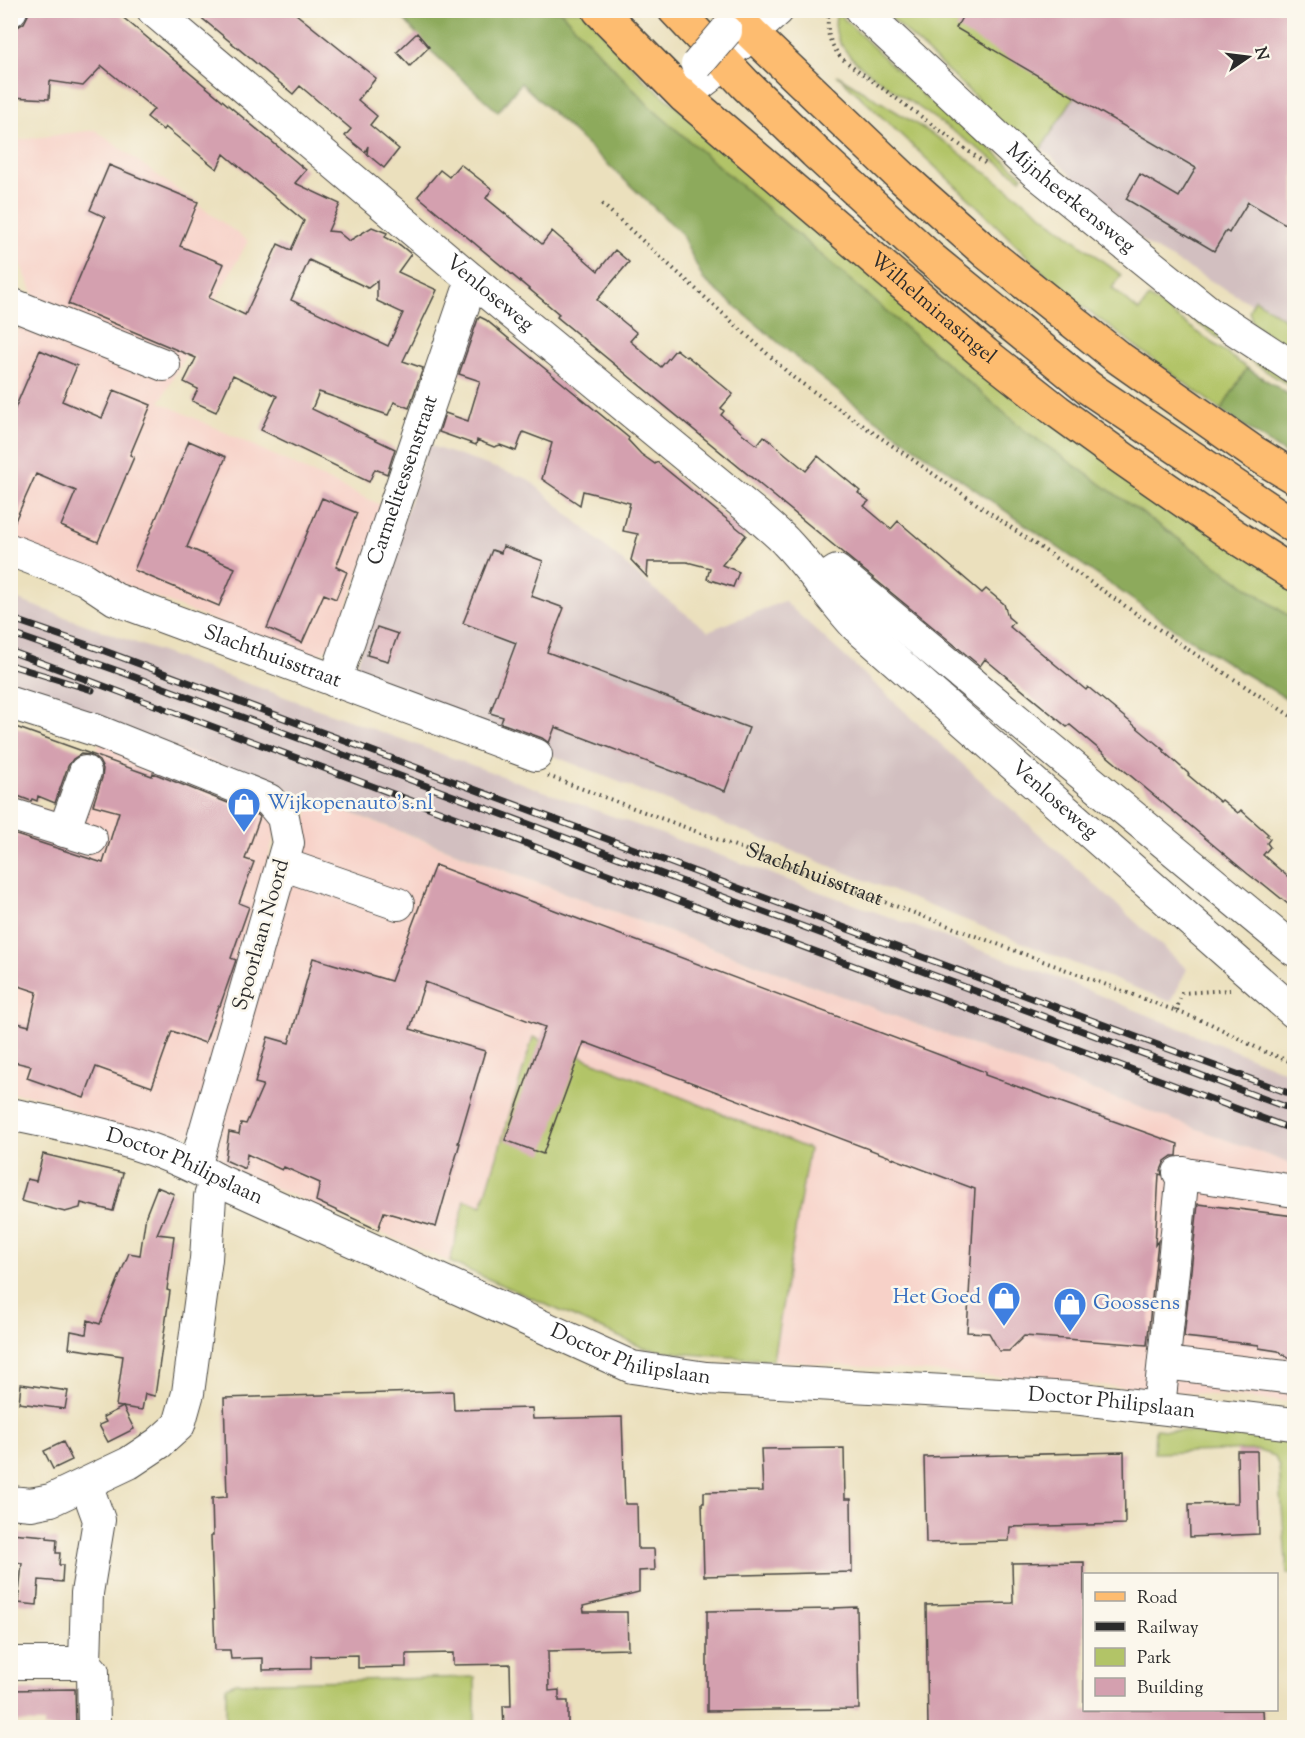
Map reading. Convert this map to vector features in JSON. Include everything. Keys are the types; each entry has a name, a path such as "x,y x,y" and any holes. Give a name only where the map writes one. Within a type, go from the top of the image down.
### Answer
{"main road":[{"name":"Wilhelminasingel","path":"599,10 697,79 986,354 1057,411 1169,492 1294,574"},
{"name":"Wilhelminasingel","path":"675,10 807,145 930,258 1089,388 1294,526"},
{"path":"738,25 986,252 1116,356 1253,452 1294,477"}],"street":[{"name":"Venloseweg","path":"153,10 472,280 758,516 786,541 856,626 1294,1012"},
{"path":"697,79 738,25 778,10"},
{"name":"Mijnheerkensweg","path":"861,10 1043,178 1210,314 1294,368"},
{"name":"Carmelitessenstraat","path":"335,681 472,280"},
{"path":"11,303 164,365"},
{"name":"Slachthuisstraat","path":"10,550 85,579 115,599 335,681 542,765"},
{"name":"Venloseweg","path":"820,582 837,571 1294,950"},
{"name":"Spoorlaan Noord","path":"10,703 95,729 269,800 283,817 285,854 206,1173 210,1197 206,1258 188,1393 179,1425 159,1443 129,1463 51,1500 31,1504 10,1502"},
{"path":"10,814 77,835 85,772"},
{"path":"285,854 398,903"},
{"name":"Doctor Philipslaan","path":"10,1114 137,1143 632,1367 706,1378 1073,1398 1294,1424"},
{"path":"1159,1408 1181,1173 1294,1191"},
{"path":"1164,1363 1294,1378"},
{"path":"86,1484 99,1520 87,1593 85,1663 93,1672 94,1728"},
{"path":"10,1663 85,1663"}],"path":[{"name":"Mijnheerkensweg","path":"829,10 826,29 831,44 841,58 992,169"},
{"path":"602,204 794,378 1189,650 1294,718"},
{"name":"Slachthuisstraat","path":"542,765 1211,1024 1263,1051 1294,1063"},
{"path":"1176,1011 1182,993 1232,989"}],"shaded area":[{"path":"902,11 1294,11 1294,328 1146,244 935,50"},
{"path":"95,130 248,241 160,402 385,507 331,647 310,659 11,540 10,351 33,292 11,244 11,141"},
{"path":"428,445 528,479 655,590 708,631 784,601 1187,969 1171,1002 353,676"},
{"path":"10,597 1060,979 1294,1075 1294,1165 104,721 11,691"},
{"path":"104,721 287,789 194,1133 156,1146 42,1097 11,1093 11,798 70,817 100,741"},
{"path":"312,799 1294,1165 1294,1402 773,1360 809,1149 533,1037 482,1206 465,1200 450,1262 220,1165 214,1149"}],"green space":[{"path":"397,11 560,11 651,108 1024,430 1294,620 1294,703 1183,635 849,400 703,279 681,233 521,83 498,112 430,50"},
{"path":"560,11 584,11 642,78 1077,437 1294,587 1294,620 1024,430 651,108"},
{"path":"884,11 966,11 1074,97 1037,155"},
{"path":"837,12 928,100 930,98 1023,176 1021,179 856,62 837,36 835,22"},
{"path":"837,75 942,140 1121,275 1112,288 1139,311 1149,297 1247,368 1221,410 1063,292 977,206"},
{"path":"1156,288 1294,380 1294,389 1168,302"},
{"path":"1255,299 1294,326 1294,339 1282,344 1253,324 1249,311"},
{"path":"1247,368 1294,398 1294,460 1221,410"},
{"path":"533,1037 809,1149 773,1360 688,1354 644,1348 450,1262 465,1200 482,1206"},
{"path":"1155,1429 1294,1441 1294,1574 1287,1574 1279,1467 1275,1456 1256,1450 1154,1453"},
{"path":"475,1677 475,1727 226,1727 226,1687 235,1683"}],"building":[{"path":"28,10 114,10 306,170 295,183 340,204 328,231 338,232 349,241 372,227 387,233 385,237 411,254 398,272 437,290 403,361 423,368 409,408 394,402 388,415 319,392 312,409 395,449 387,474 375,469 369,482 261,430 277,396 233,375 216,412 192,401 198,389 184,382 196,358 68,304 105,217 90,210 109,165 198,202 180,246 224,264 209,298 245,315 278,244 291,250 304,221 224,154 217,169 165,127 163,130 147,117 154,109 102,66 83,86 50,81 49,99 10,97 10,32 24,23","holes":["309,260 368,288 377,281 377,301 403,313 388,346 291,300"]},
{"path":"192,10 291,10 376,78 358,100 377,116 370,125 399,149 384,168 367,154 368,146 365,152 345,136 351,129 300,86 293,94"},
{"path":"966,10 1294,10 1294,229 1248,202 1229,233 1226,231 1214,251 1126,199 1140,174 1179,197 1196,168 956,28"},
{"path":"417,33 429,47 410,66 397,52"},
{"path":"460,164 492,189 486,198 542,244 552,231 598,271 615,250 629,262 597,300 637,333 630,341 661,367 676,349 687,356 733,394 721,408 724,411 721,415 757,445 764,436 806,471 818,456 860,491 858,493 869,501 864,506 891,529 898,521 982,593 986,589 1004,604 1008,617 1014,622 1010,627 1164,750 1188,775 1220,802 1222,800 1238,813 1241,810 1268,834 1266,836 1270,839 1267,843 1270,847 1263,855 1294,882 1294,909 1248,874 1070,725 1067,727 985,659 980,666 557,317 559,314 418,196 440,170 449,177"},
{"path":"480,317 629,438 628,440 641,454 655,464 657,462 746,535 722,565 739,572 733,587 707,579 710,568 687,562 648,562 647,577 631,560 638,534 623,531 630,503 583,491 580,505 542,479 552,443 523,432 516,451 500,445 494,447 477,440 476,445 439,432 445,413 468,421 480,381 459,374"},
{"path":"40,350 77,366 62,401 102,418 114,390 151,405 130,455 134,457 98,542 61,526 76,491 36,474 10,532 10,420"},
{"path":"189,441 226,457 187,547 235,568 219,606 134,570"},
{"path":"322,498 357,513 336,567 347,572 336,599 324,594 302,643 267,628"},
{"path":"503,546 543,561 531,596 564,608 547,652 749,728 725,791 555,727 549,743 542,738 501,723 503,717 490,713 516,643 463,623 492,550 501,553"},
{"path":"377,627 398,634 388,661 367,655"},
{"path":"10,725 152,776 153,773 260,817 245,859 254,862 239,903 249,907 231,958 236,960 220,1006 218,1006 205,1043 172,1031 152,1087 96,1067 84,1098 27,1078 31,1066 10,1061 10,1021 29,1026 37,992 10,983 10,833 103,863 119,812 93,805 103,769 99,761 90,755 81,754 73,759 68,766 55,803 38,796 37,801 32,799 31,801 10,793"},
{"path":"435,865 985,1072 985,1075 1178,1144 1177,1156 1172,1156 1165,1161 1161,1170 1162,1175 1159,1174 1155,1245 1158,1241 1147,1345 1024,1336 1009,1351 999,1351 989,1333 967,1332 975,1189 584,1042 543,1154 505,1140 545,1027 425,982 410,1029 485,1051 436,1227 384,1212 378,1230 316,1201 320,1183 284,1167 282,1170 247,1154 245,1169 225,1160 229,1132 239,1134 241,1123 246,1124 263,1085 255,1083 268,1037 289,1043 313,958 391,981"},
{"path":"43,1154 123,1173 113,1211 81,1203 80,1208 65,1212 21,1201 27,1179 36,1181"},
{"path":"157,1187 174,1194 157,1234 174,1236 167,1290 170,1291 155,1396 145,1394 142,1410 116,1406 123,1356 69,1348 71,1331 86,1334 88,1320 100,1324 129,1253 140,1255 146,1215"},
{"path":"1198,1204 1294,1216 1294,1360 1278,1351 1259,1348 1259,1345 1184,1337"},
{"path":"21,1384 68,1391 65,1409 19,1403"},
{"path":"453,1391 454,1410 532,1408 533,1419 622,1417 625,1504 637,1504 638,1549 654,1549 655,1570 639,1571 639,1592 583,1606 584,1612 627,1612 628,1649 548,1651 549,1691 559,1690 559,1701 568,1701 568,1728 504,1728 503,1706 511,1706 510,1664 453,1665 453,1653 406,1654 406,1667 358,1668 358,1655 311,1656 311,1669 263,1670 263,1658 231,1659 230,1650 215,1650 212,1498 227,1497 224,1398"},
{"path":"123,1407 134,1429 108,1442 99,1425 106,1422 103,1417"},
{"path":"63,1442 72,1460 53,1469 44,1451"},
{"path":"844,1448 845,1499 851,1499 852,1572 704,1576 702,1503 704,1503 704,1492 763,1491 761,1449"},
{"path":"1237,1451 1257,1451 1259,1534 1190,1537 1189,1504 1238,1503"},
{"path":"1124,1452 1125,1524 1010,1527 1009,1541 926,1543 924,1457"},
{"path":"10,1533 57,1539 56,1553 60,1553 59,1565 63,1565 62,1582 39,1580 37,1605 18,1603 22,1563 10,1561"},
{"path":"1084,1562 1083,1711 1263,1711 1264,1728 928,1728 926,1605 1013,1603 1012,1563"},
{"path":"857,1607 859,1709 707,1711 707,1611"},
{"path":"75,1689 76,1728 44,1728 44,1723 10,1722 10,1690"}],"railway":[{"path":"10,618 102,650 1294,1095"},
{"path":"10,633 124,673 1294,1110"},
{"path":"10,651 1294,1130"},
{"path":"10,665 92,690"}],"place":[{"name":"Wijkopenauto's.nl","path":"244,833"},
{"name":"Het Goed","path":"1004,1327"},
{"name":"Goossens","path":"1070,1333"}]}
